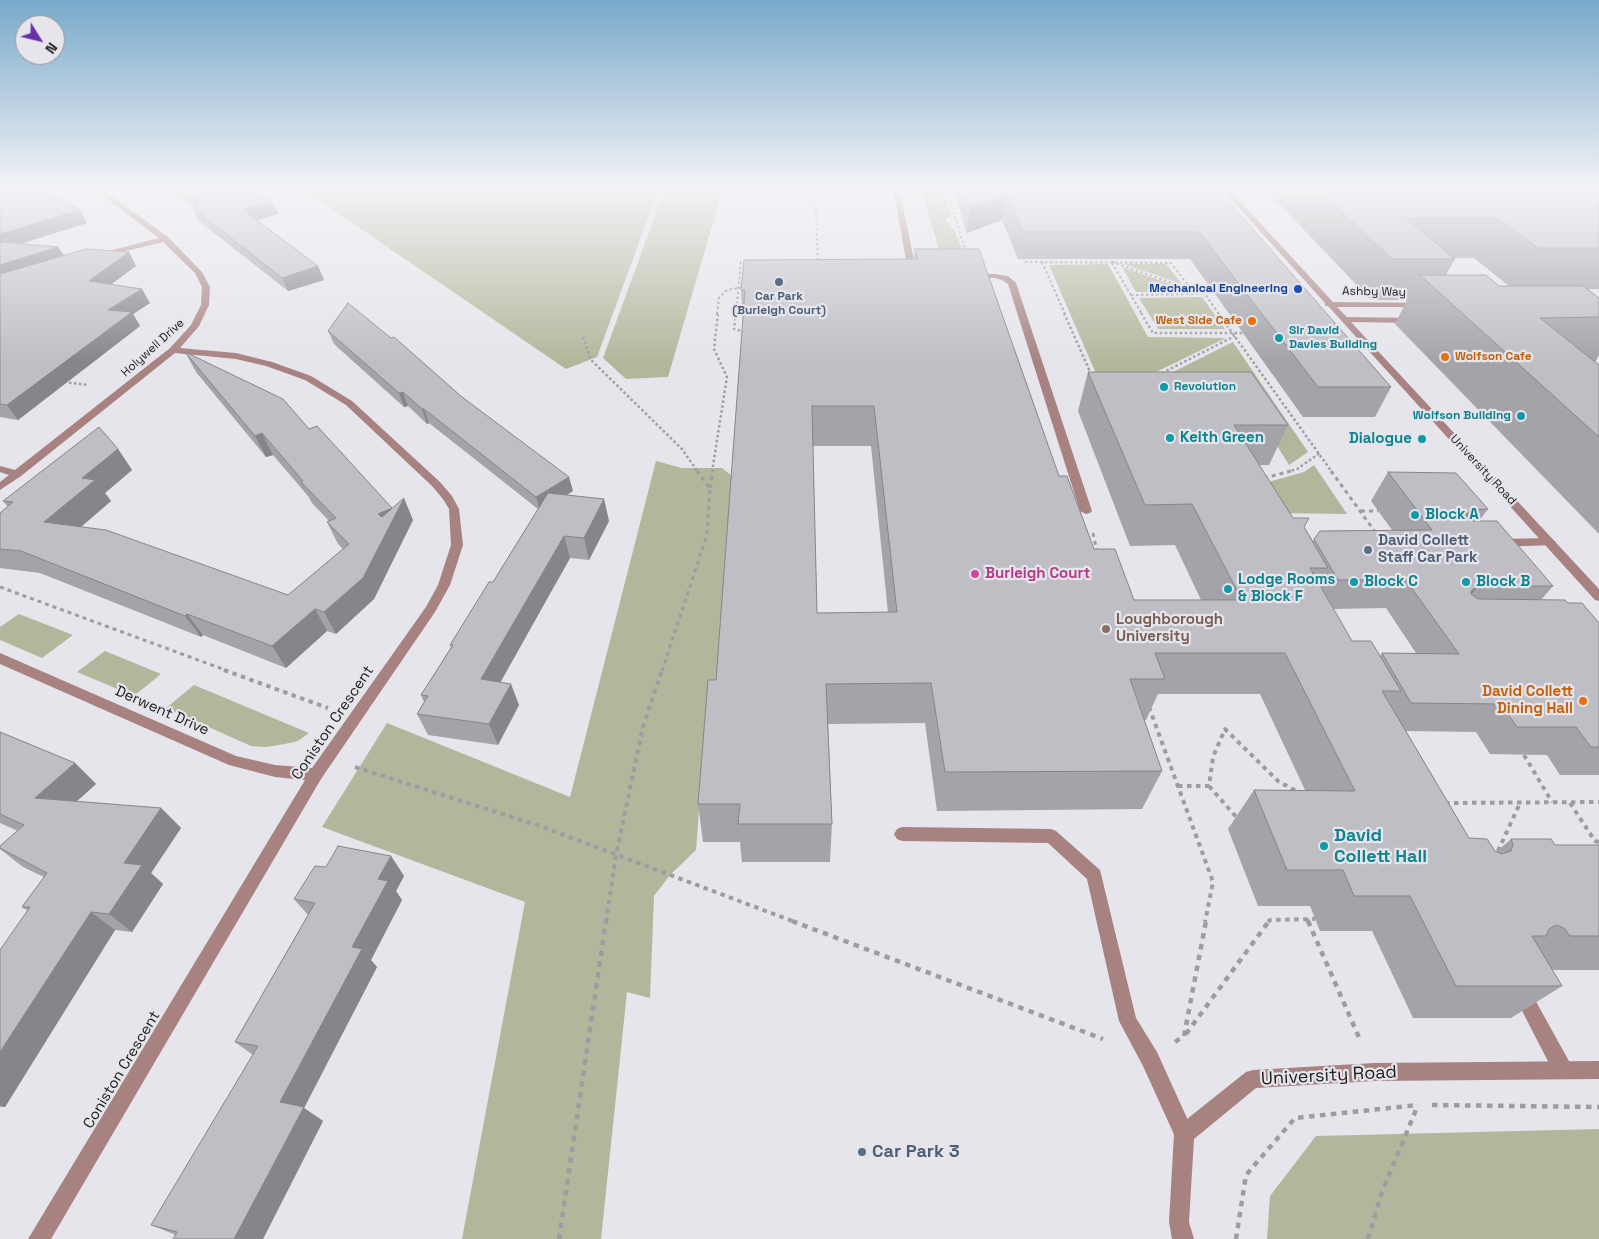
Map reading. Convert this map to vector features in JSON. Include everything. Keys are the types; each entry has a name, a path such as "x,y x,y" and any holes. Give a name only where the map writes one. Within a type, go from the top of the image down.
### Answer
{"street":[{"path":"92,258 139,246"},
{"name":"Holywell Drive","path":"0,487 173,350 195,326 205,304 206,288 198,272 172,246"},
{"path":"907,246 910,268 929,272"},
{"name":"University Road","path":"1277,246 1599,597"},
{"path":"965,276 995,276 1005,278 1012,283 1086,511"},
{"name":"Ashby Way","path":"1328,304 1431,305"},
{"name":"Ashby Way","path":"1343,319 1427,320"},
{"name":"Coniston Crescent","path":"39,1239 316,775 430,609 444,585 457,545 454,509 436,484 366,417 330,390 308,378 269,364 236,356 173,350"},
{"path":"0,469 17,474"},
{"path":"1492,543 1550,542"},
{"name":"Derwent Drive","path":"0,658 234,761 275,771 316,775"},
{"path":"902,834 1051,836 1094,875 1128,1021 1150,1059 1184,1134 1179,1222 1183,1239"},
{"path":"1513,978 1563,1070"},
{"name":"University Road","path":"1184,1134 1252,1079 1374,1072 1599,1070"}],"path":[{"path":"817,246 818,266"},
{"path":"964,246 966,252"},
{"path":"741,260 734,329 753,334"},
{"path":"1024,262 1170,262 1192,289"},
{"path":"1042,262 1092,376"},
{"path":"1112,262 1205,294 1381,541"},
{"path":"1112,262 1153,333 1250,333"},
{"path":"559,1239 616,855 643,727 707,536 710,489 728,377 714,349 719,298 727,290 747,288"},
{"path":"1131,296 1205,294"},
{"path":"1161,374 1236,336"},
{"path":"583,337 591,360 682,449 710,489"},
{"path":"60,381 125,389"},
{"path":"1262,479 1297,469 1320,453"},
{"path":"1086,511 1100,562"},
{"path":"1361,511 1378,511"},
{"path":"0,587 333,710 355,716"},
{"path":"1148,704 1213,882 1184,1036"},
{"path":"1209,786 1213,757 1225,729 1278,781 1302,795"},
{"path":"1524,755 1552,802"},
{"path":"327,759 543,827 1071,1026 1150,1059 1184,1036 1270,920 1315,919"},
{"path":"1178,786 1209,786 1241,822"},
{"path":"1436,803 1599,802"},
{"path":"1496,856 1520,803"},
{"path":"1569,803 1596,841 1599,842"},
{"path":"1307,919 1374,1072"},
{"path":"1236,1239 1246,1175 1295,1118 1418,1104 1599,1107"},
{"path":"1368,1239 1382,1192 1418,1104"}],"green space":[{"path":"386,246 638,246 597,357 566,369"},
{"path":"644,246 706,246 668,377 626,379 603,358"},
{"path":"938,246 961,246 966,259 942,260"},
{"path":"1108,264 1148,337 1226,338 1115,392 1104,392 1049,265"},
{"path":"1124,264 1166,264 1182,284"},
{"path":"1122,267 1191,291 1136,292"},
{"path":"1202,297 1225,329 1158,329 1139,298"},
{"path":"1233,342 1308,452 1289,465 1255,410 1115,401"},
{"path":"656,461 682,468 722,468 732,476 714,715 700,796 696,850 670,875 654,896 650,998 627,992 601,1239 462,1239 525,902 322,827 387,723 570,797"},
{"path":"1314,465 1347,514 1269,513 1254,486 1304,472"},
{"path":"19,614 73,635 42,658 0,640 0,627"},
{"path":"105,651 161,674 134,696 77,672"},
{"path":"194,685 309,733 298,741 285,744 266,747 251,746 166,708"},
{"path":"1599,1129 1599,1239 1267,1239 1270,1196 1316,1136"}],"building":[{"path":"0,246 58,247 0,265"},
{"path":"241,246 291,246 318,266 282,278"},
{"path":"1210,246 1267,246 1391,387 1318,387"},
{"path":"1378,246 1439,246 1455,259 1392,259"},
{"path":"1535,246 1599,246 1599,248 1538,248"},
{"path":"86,249 129,252 89,281 142,289 108,310 132,312 7,405 0,404 0,274"},
{"path":"915,249 979,249 1059,476 1067,476 1094,549 1115,549 1134,600 1242,600 1192,504 1145,505 1088,372 1251,372 1288,425 1234,425 1293,518 1309,518 1304,527 1328,568 1310,568 1352,641 1371,641 1401,691 1382,691 1469,838 1487,839 1495,851 1502,854 1511,851 1513,844 1511,839 1551,839 1555,845 1599,845 1599,936 1570,936 1564,928 1556,925 1549,929 1546,936 1532,936 1562,986 1456,986 1410,896 1354,896 1343,870 1287,870 1254,790 1355,791 1285,653 1155,653 1165,679 1130,679 1162,771 945,772 931,683 826,684 832,824 738,824 740,804 698,804 708,680 716,680 745,290 741,290 744,260 918,259","holes":["812,406 874,406 897,612 817,613"]},
{"path":"1420,275 1486,275 1499,286 1583,286 1599,298 1599,317 1540,318 1599,365 1599,437"},
{"path":"348,303 391,338 394,337 462,397 569,477 536,497 422,409 403,392 399,393 328,331"},
{"path":"185,352 283,399 309,429 317,426 392,508 378,514 382,517 404,498 363,578 324,612 315,609 272,646 187,614 185,616 21,551 0,549 0,513 13,502 3,501 99,427 118,449 82,478 95,480 44,522 106,530 288,595 349,544 327,522 336,518 301,482 303,481 262,433 255,436"},
{"path":"1388,472 1456,473 1488,509 1472,510 1466,514 1466,517 1473,521 1497,521 1553,586 1478,586 1471,591 1471,594 1478,599 1565,600 1568,603 1582,603 1599,623 1599,747 1591,747 1576,727 1517,727 1501,704 1411,703 1382,653 1459,654 1406,580 1338,580 1314,539 1320,531 1432,530"},
{"path":"548,493 604,499 584,538 564,536 481,679 511,684 489,724 417,714 428,696 421,695 453,645 450,645 489,582 493,582"},
{"path":"0,732 75,763 35,798 161,808 124,863 142,865 109,914 91,912 0,1052 0,950 30,907 22,907 47,873 0,848 24,825 0,814"},
{"path":"338,846 391,856 378,879 388,881 352,947 362,949 280,1102 304,1107 234,1239 173,1239 177,1232 151,1225 258,1046 235,1042 315,903 294,899 315,866 326,867"}],"place":[{"name":"Car Park (Burleigh Court)","path":"779,282"},
{"name":"Mechanical Engineering","path":"1298,289"},
{"name":"West Side Cafe","path":"1252,321"},
{"name":"Sir David Davies Building","path":"1279,338"},
{"name":"Wolfson Cafe","path":"1445,357"},
{"name":"Revolution","path":"1164,387"},
{"name":"Wolfson Building","path":"1521,416"},
{"name":"Keith Green","path":"1170,438"},
{"name":"Dialogue","path":"1422,439"},
{"name":"Block A","path":"1415,515"},
{"name":"David Collett Staff Car Park","path":"1368,550"},
{"name":"Burleigh Court","path":"975,574"},
{"name":"Block C","path":"1354,582"},
{"name":"Block B","path":"1466,582"},
{"name":"Lodge Rooms & Block F","path":"1228,589"},
{"name":"Loughborough University","path":"1106,629"},
{"name":"David Collett Dining Hall","path":"1583,701"},
{"name":"David Collett Hall","path":"1324,846"},
{"name":"Car Park 3","path":"862,1152"}]}
